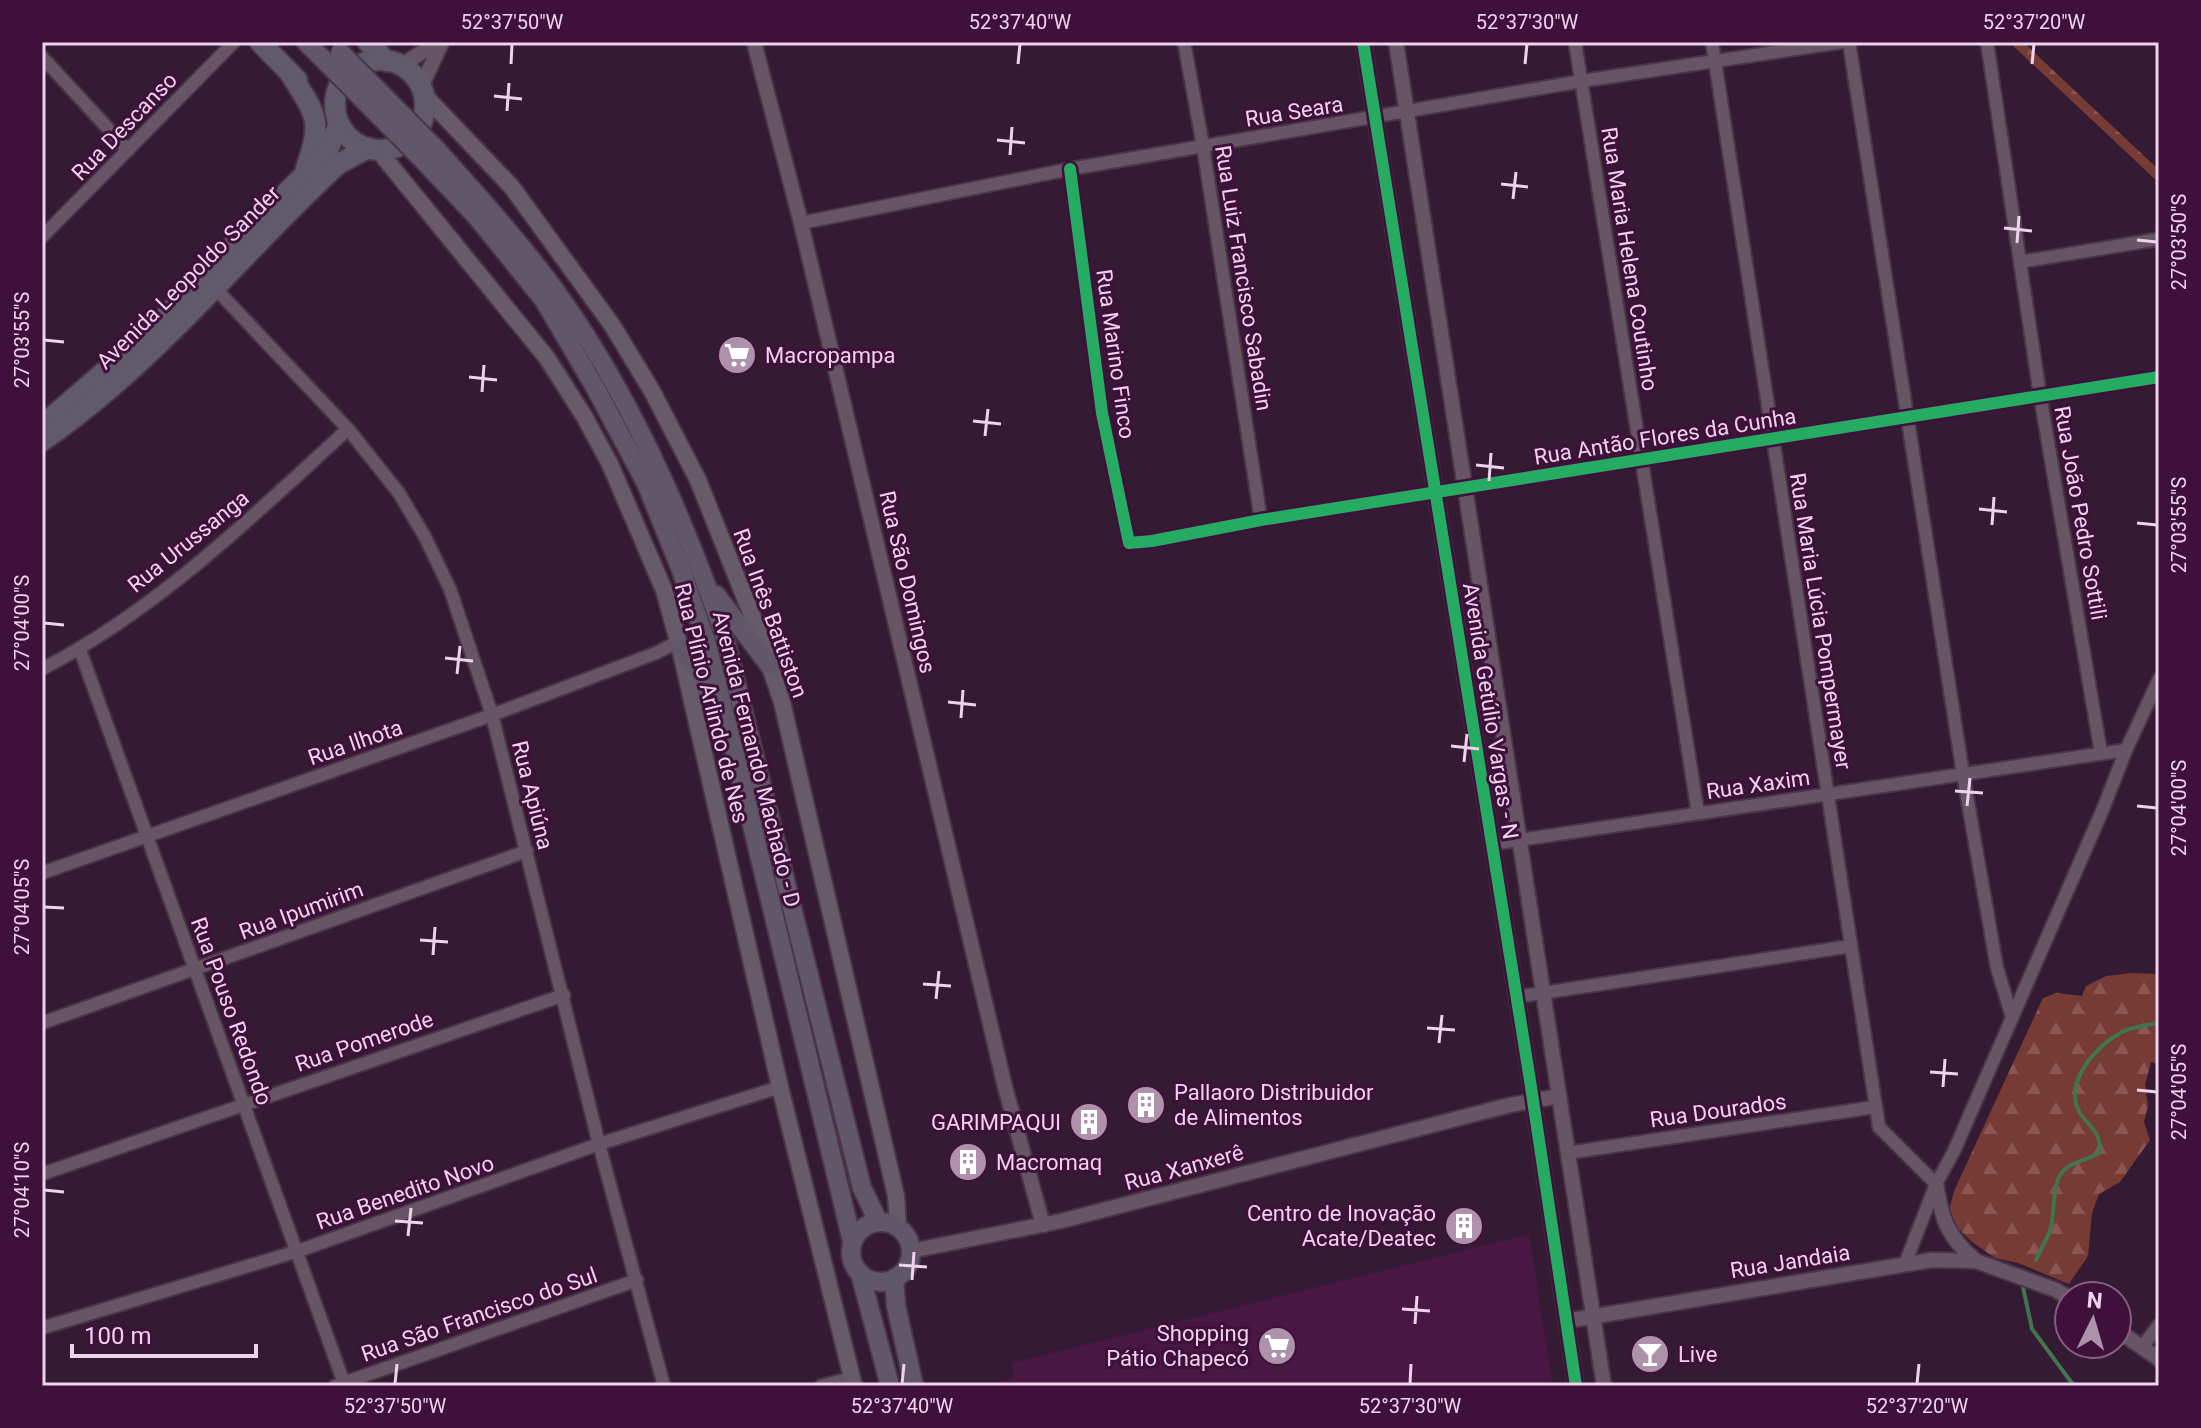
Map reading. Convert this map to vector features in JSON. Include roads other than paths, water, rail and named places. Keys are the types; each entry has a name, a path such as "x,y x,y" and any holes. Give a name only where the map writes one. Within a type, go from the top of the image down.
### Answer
{"highway":[{"path":"260,42 338,119 351,139 373,149 397,147 413,135 424,112 422,91 368,42"},
{"path":"338,119 337,95 345,77 359,66 394,63"},
{"path":"290,73 309,103 317,129 305,172"},
{"name":"Avenida Leopoldo Sander","path":"42,425 155,328 326,154 338,119"},
{"name":"Avenida Leopoldo Sander","path":"42,441 117,382 181,323 338,164 373,149"}],"main road":[{"name":"Avenida Fernando Machado - D","path":"306,42 332,53 554,289 611,380 660,474 706,582 723,631 862,1188 878,1221"},
{"name":"Rua Inês Battiston","path":"422,91 511,186 612,325 677,435 698,480 782,702 896,1196 898,1226"},
{"name":"Rua Plínio Arlindo de Nes","path":"373,149 547,358 610,464 664,590 852,1382"},
{"name":"Avenida Fernando Machado - D","path":"430,155 544,300 646,483 706,641 852,1241"},
{"path":"706,582 770,666"},
{"path":"679,645 701,673 720,722 728,758 742,783"},
{"path":"860,1273 876,1281 894,1279 907,1267 910,1241 898,1226 878,1221 863,1227 852,1241 851,1258 860,1273 890,1386"},
{"path":"894,1279 896,1306 914,1386"}],"street":[{"path":"394,63 440,42"},
{"path":"422,91 440,42"},
{"name":"Rua São Domingos","path":"754,42 801,223 1005,1087 1043,1225"},
{"name":"Rua Luiz Francisco Sabadin","path":"1184,42 1261,520"},
{"name":"Avenida Getúlio Vargas - N","path":"1363,42 1576,1386"},
{"name":"Avenida Getúlio Vargas - N","path":"1396,42 1604,1386"},
{"name":"Rua Maria Helena Coutinho","path":"1575,42 1698,813"},
{"name":"Rua Maria Lúcia Pompermayer","path":"1712,42 1875,1107 1879,1127 1936,1184"},
{"path":"1846,42 1909,418 1963,774 1997,968 2012,1017"},
{"name":"Rua Seara","path":"801,223 1070,169 1582,81 1846,42"},
{"name":"Rua João Pedro Sottili","path":"1987,42 2040,395 2101,753"},
{"name":"Rua Descanso","path":"42,237 225,45"},
{"path":"42,57 128,150"},
{"name":"Rua Marino Finco","path":"1070,169 1102,413 1129,543"},
{"path":"2020,262 2159,239"},
{"name":"Rua Apiúna","path":"214,287 348,429 399,493 450,589 492,715 599,1144 664,1386"},
{"name":"Rua Antão Flores da Cunha","path":"1129,543 2159,377"},
{"name":"Rua Urussanga","path":"42,669 80,650 170,585 249,519 348,429"},
{"name":"Rua Ilhota","path":"42,873 492,715 679,645"},
{"name":"Rua Pouso Redondo","path":"80,650 298,1251 341,1385"},
{"path":"1905,1264 1936,1184 1954,1151 2159,679"},
{"name":"Rua Xaxim","path":"1492,844 2126,750"},
{"name":"Rua Ipumirim","path":"42,1023 527,851"},
{"path":"1516,997 1851,946"},
{"name":"Rua Pomerode","path":"42,1174 564,995"},
{"name":"Rua Benedito Novo","path":"42,1328 298,1251 599,1144 780,1087"},
{"name":"Rua Xanxerê","path":"911,1251 1043,1225 1532,1099 1559,1096"},
{"name":"Rua Dourados","path":"1567,1153 1875,1107"},
{"path":"1936,1184 1941,1216 1954,1241 1976,1261"},
{"path":"1554,1240 1572,1245 1587,1280"},
{"name":"Rua Jandaia","path":"1566,1321 1932,1260 1976,1261 2053,1289"},
{"name":"Rua São Francisco do Sul","path":"341,1385 637,1280"},
{"path":"2142,1347 2159,1325"},
{"path":"2133,1341 2159,1359"},
{"path":"821,1386 852,1382"}],"waterway":[{"path":"2036,1260 2052,1224 2055,1190 2060,1175 2069,1166 2100,1152 2098,1137 2078,1109 2075,1098 2080,1075 2094,1054 2122,1032 2159,1023"},
{"path":"2023,1287 2032,1329 2074,1386"}],"place":[{"name":"Macropampa","path":"737,355"},
{"name":"Pallaoro Distribuidor de Alimentos","path":"1146,1105"},
{"name":"GARIMPAQUI","path":"1089,1122"},
{"name":"Macromaq","path":"968,1162"},
{"name":"Centro de Inovação Acate/Deatec","path":"1464,1226"},
{"name":"Shopping Pátio Chapecó","path":"1277,1346"},
{"name":"Live","path":"1650,1354"}]}
